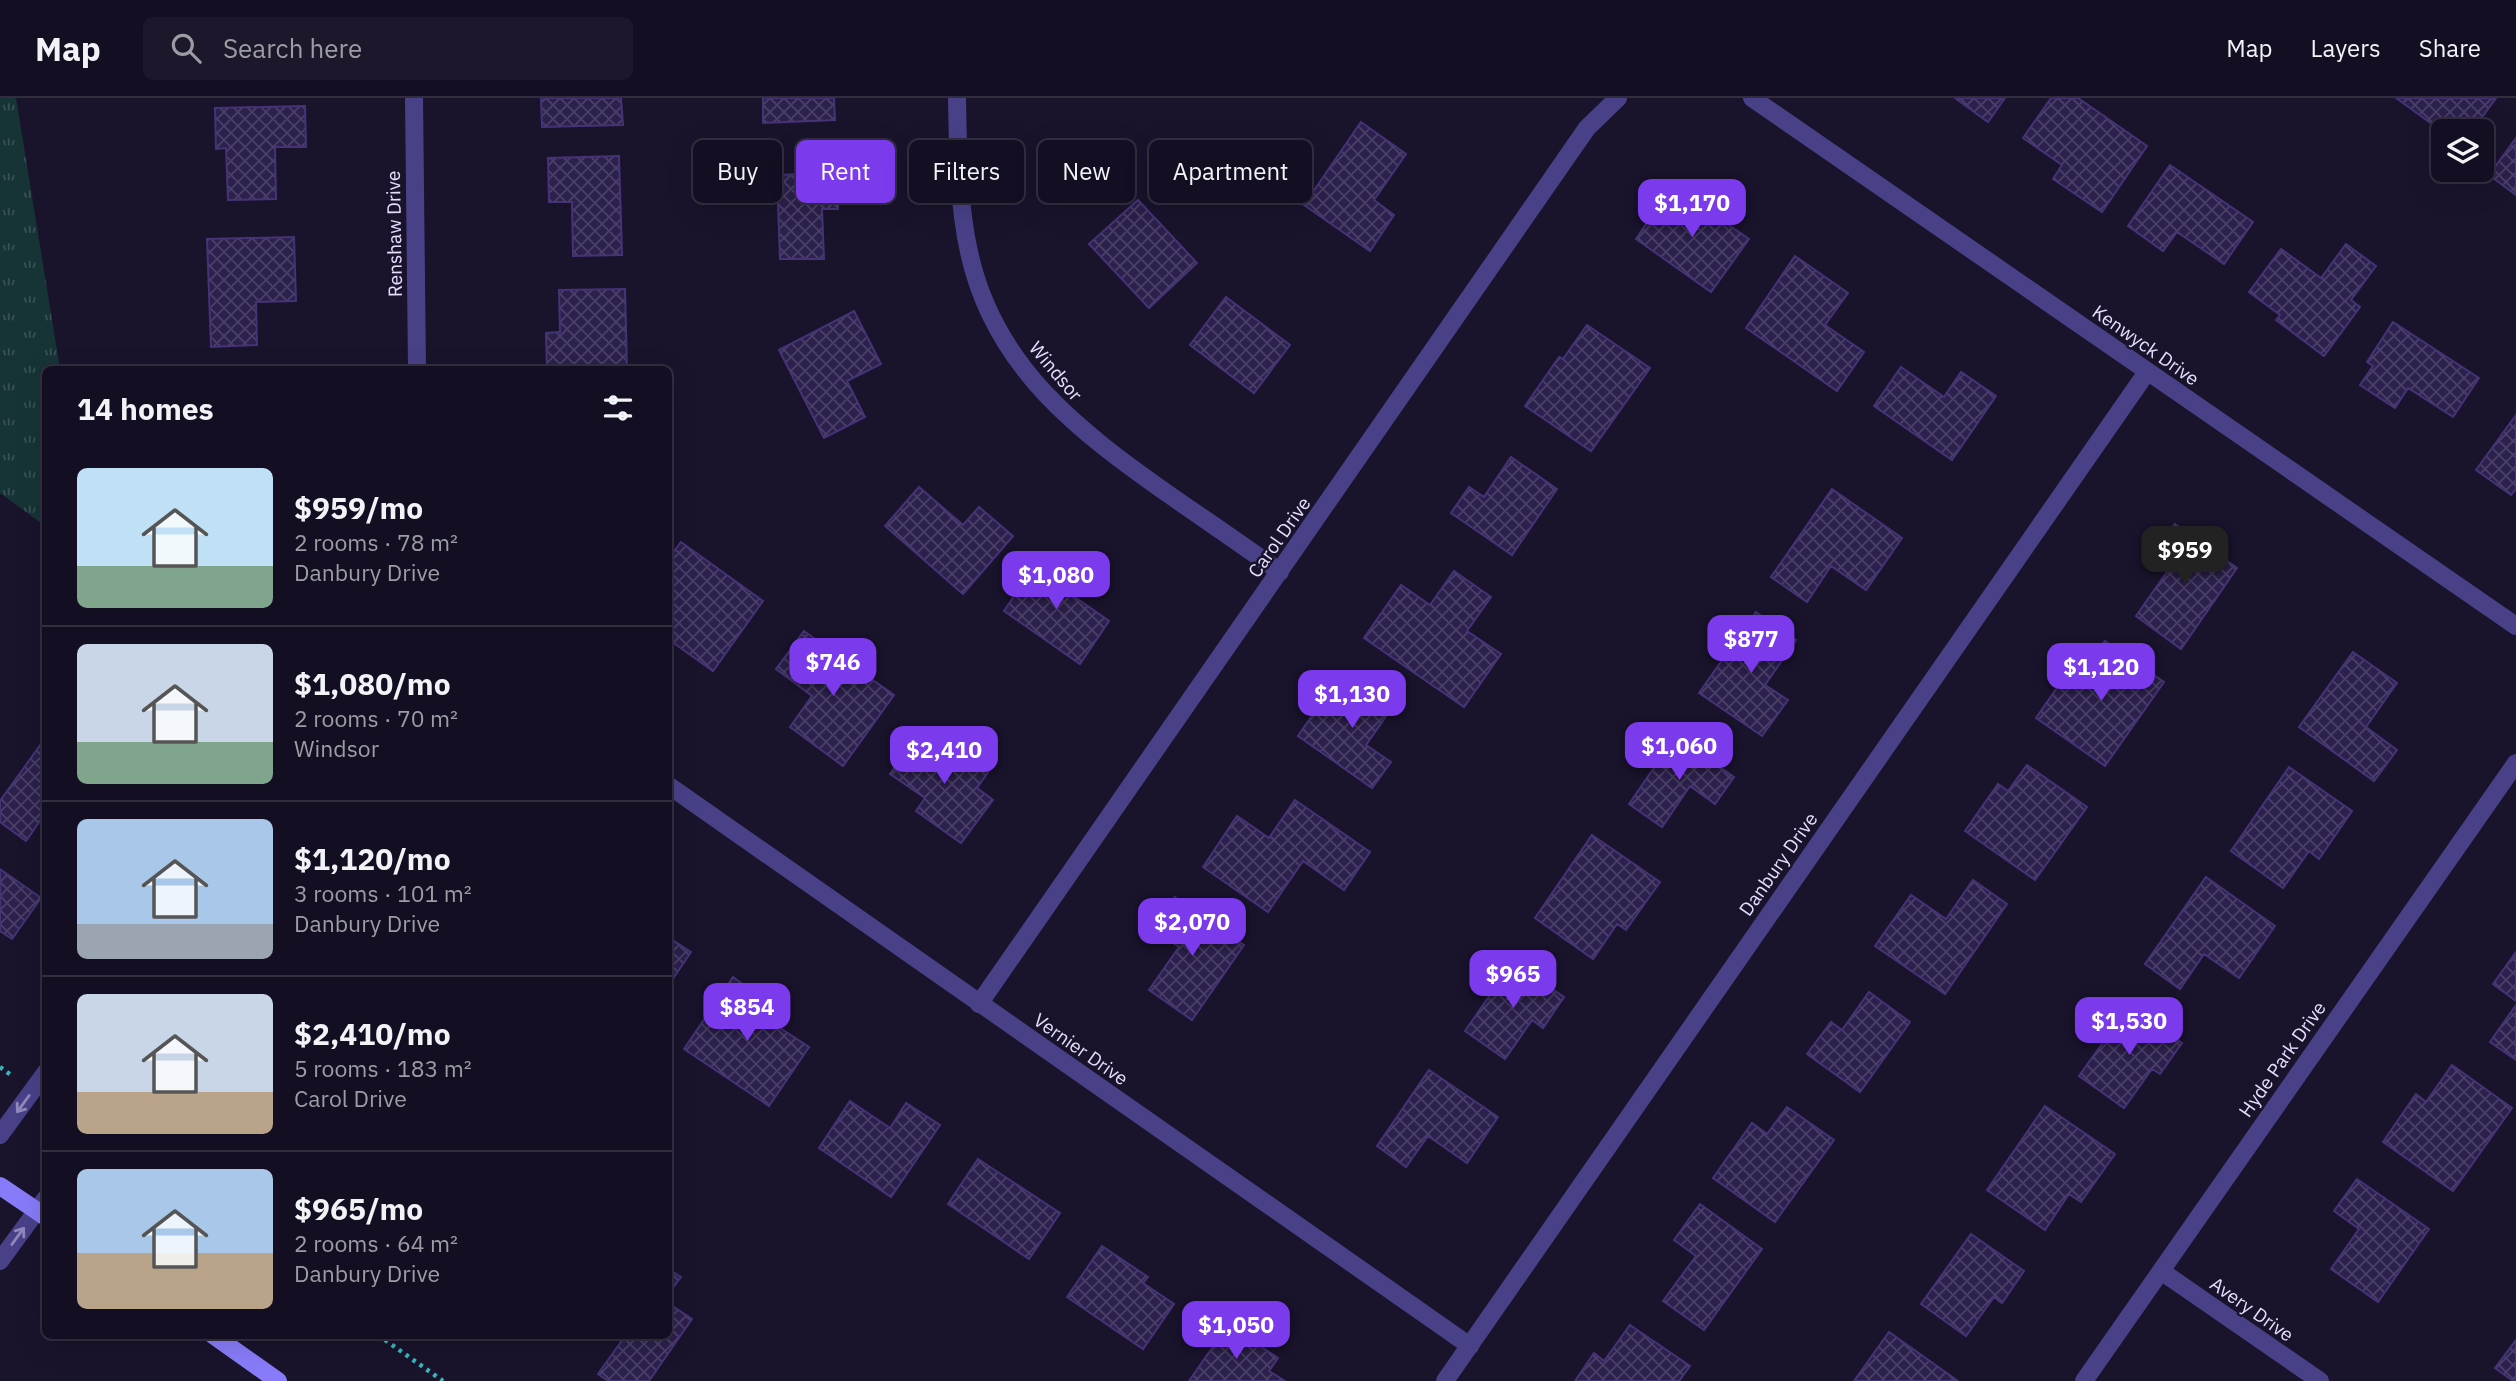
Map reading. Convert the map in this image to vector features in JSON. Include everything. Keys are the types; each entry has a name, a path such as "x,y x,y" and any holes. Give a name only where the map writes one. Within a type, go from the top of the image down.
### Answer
{"main road":[{"path":"0,1186 42,1209"},
{"path":"219,1339 278,1381"}],"street":[{"name":"Renshaw Drive","path":"414,98 417,366"},
{"name":"Windsor","path":"957,98 963,218 970,255 997,326 1015,357 1033,382 1082,430 1123,462 1280,572"},
{"name":"Carol Drive","path":"979,1004 1587,128 1618,98"},
{"name":"Kenwyck Drive","path":"1752,98 2516,626"},
{"name":"Danbury Drive","path":"1445,1381 2147,372"},
{"name":"Hyde Park Drive","path":"2084,1381 2516,762"},
{"name":"Vernier Drive","path":"672,788 1470,1346"},
{"path":"0,1135 42,1077"},
{"path":"0,1261 42,1209"},
{"name":"Avery Drive","path":"2161,1271 2320,1381"}],"path":[{"path":"384,1339 443,1381"}],"green space":[{"path":"0,98 16,98 60,366 42,366 42,524 0,493"}],"building":[{"path":"541,98 621,98 623,125 542,127"},
{"path":"763,98 834,98 835,120 763,123"},
{"path":"1955,98 2005,98 1988,122"},
{"path":"2051,98 2078,98 2147,146 2102,212 2053,179 2062,165 2023,138"},
{"path":"2396,98 2496,98 2481,119 2431,119 2431,123"},
{"path":"305,106 306,147 275,147 276,199 228,200 226,148 216,149 215,108"},
{"path":"1361,122 1406,154 1374,200 1394,215 1370,251 1304,205 1312,203 1312,193"},
{"path":"2516,138 2516,195 2494,179 2494,168"},
{"path":"619,156 622,255 573,256 572,202 549,202 548,158"},
{"path":"2170,165 2253,222 2224,264 2177,232 2163,251 2128,226"},
{"path":"796,174 796,203 838,203 838,209 822,209 824,259 780,259 778,203 782,203 782,175"},
{"path":"1672,186 1749,239 1711,292 1636,239"},
{"path":"1138,200 1197,263 1149,308 1089,244"},
{"path":"294,237 296,301 256,302 257,345 211,347 207,239"},
{"path":"2346,244 2376,266 2351,300 2360,307 2324,356 2276,320 2280,315 2249,292 2281,249 2321,278"},
{"path":"1795,256 1848,293 1825,325 1864,352 1837,391 1746,328"},
{"path":"625,289 627,366 547,366 546,333 560,332 559,290"},
{"path":"1226,297 1290,345 1254,393 1190,345"},
{"path":"854,311 881,364 847,381 865,417 824,438 779,350"},
{"path":"2393,322 2479,378 2453,417 2408,388 2395,408 2360,385 2373,366 2367,362"},
{"path":"1587,325 1650,368 1591,451 1525,406 1559,357 1563,359"},
{"path":"1901,367 1944,397 1961,372 1996,396 1952,460 1874,406"},
{"path":"2516,415 2516,489 2511,495 2476,470"},
{"path":"1511,457 1557,489 1512,555 1451,513 1469,487 1484,497"},
{"path":"919,487 963,525 979,507 1013,536 963,594 885,526"},
{"path":"1832,489 1902,538 1866,590 1831,566 1807,602 1771,577"},
{"path":"2175,524 2237,568 2181,649 2136,616 2169,569 2152,558"},
{"path":"681,542 763,601 713,671 672,642 672,554"},
{"path":"1043,554 1072,574 1062,588 1109,621 1080,664 1004,611"},
{"path":"1454,571 1491,597 1467,631 1501,654 1464,707 1364,638 1401,585 1430,605"},
{"path":"1756,612 1796,640 1765,685 1788,700 1762,736 1699,693"},
{"path":"804,631 894,695 843,766 790,727 812,696 776,669"},
{"path":"2105,641 2164,682 2105,766 2036,718 2068,672 2078,679"},
{"path":"2353,652 2397,683 2366,727 2397,750 2374,781 2299,727"},
{"path":"1356,674 1396,702 1366,745 1391,762 1372,788 1298,736 1316,710 1326,717"},
{"path":"920,732 960,760 964,753 989,771 977,788 993,800 961,843 916,811 925,798 890,774"},
{"path":"1676,736 1734,777 1715,804 1690,786 1662,827 1629,804"},
{"path":"42,743 42,818 26,841 0,822 0,801"},
{"path":"2027,765 2087,807 2035,880 1965,831 1998,784 2008,791"},
{"path":"2289,767 2352,811 2319,859 2309,851 2283,888 2231,851"},
{"path":"1295,800 1370,852 1344,890 1303,861 1268,912 1203,867 1237,816 1269,838"},
{"path":"1592,835 1660,882 1626,930 1617,924 1593,959 1535,918"},
{"path":"0,869 41,898 12,939 0,931"},
{"path":"2206,877 2275,926 2239,978 2204,954 2180,989 2145,964"},
{"path":"1973,880 2007,904 1945,994 1875,946 1911,895 1946,919"},
{"path":"1175,897 1244,945 1192,1020 1149,990 1179,947 1152,929"},
{"path":"672,940 691,952 672,980"},
{"path":"2516,952 2516,1001 2493,984"},
{"path":"1513,962 1564,997 1543,1028 1532,1020 1505,1059 1465,1031"},
{"path":"733,977 782,1012 774,1024 809,1047 769,1106 684,1049"},
{"path":"1869,992 1910,1022 1860,1092 1807,1054 1831,1022 1842,1030"},
{"path":"2516,1005 2516,1060 2490,1042"},
{"path":"2129,1006 2182,1043 2160,1074 2152,1069 2124,1108 2079,1076"},
{"path":"2452,1065 2512,1108 2453,1191 2383,1142 2416,1094 2426,1102"},
{"path":"1429,1070 1498,1117 1467,1163 1428,1136 1406,1167 1377,1146"},
{"path":"850,1101 890,1128 906,1103 940,1125 891,1197 819,1148"},
{"path":"2045,1106 2115,1154 2081,1202 2069,1194 2045,1230 1987,1190"},
{"path":"1787,1107 1834,1140 1775,1222 1713,1178 1752,1123 1767,1134"},
{"path":"978,1159 1060,1213 1029,1259 948,1204"},
{"path":"2357,1179 2429,1229 2378,1302 2331,1269 2359,1229 2334,1211"},
{"path":"1700,1204 1762,1249 1704,1330 1663,1301 1696,1256 1674,1240"},
{"path":"1971,1234 2024,1271 2002,1303 1994,1297 1966,1336 1921,1304"},
{"path":"1102,1246 1148,1277 1143,1283 1174,1304 1143,1349 1067,1297"},
{"path":"672,1271 681,1277 672,1289"},
{"path":"672,1306 692,1319 649,1381 608,1381 598,1374 623,1339 672,1339"},
{"path":"1228,1325 1278,1358 1269,1371 1285,1381 1189,1381"},
{"path":"1630,1325 1690,1366 1679,1381 1575,1381 1594,1353 1604,1361"},
{"path":"1889,1332 1958,1381 1854,1381"},
{"path":"2516,1340 2516,1381 2513,1381 2495,1368"}]}
